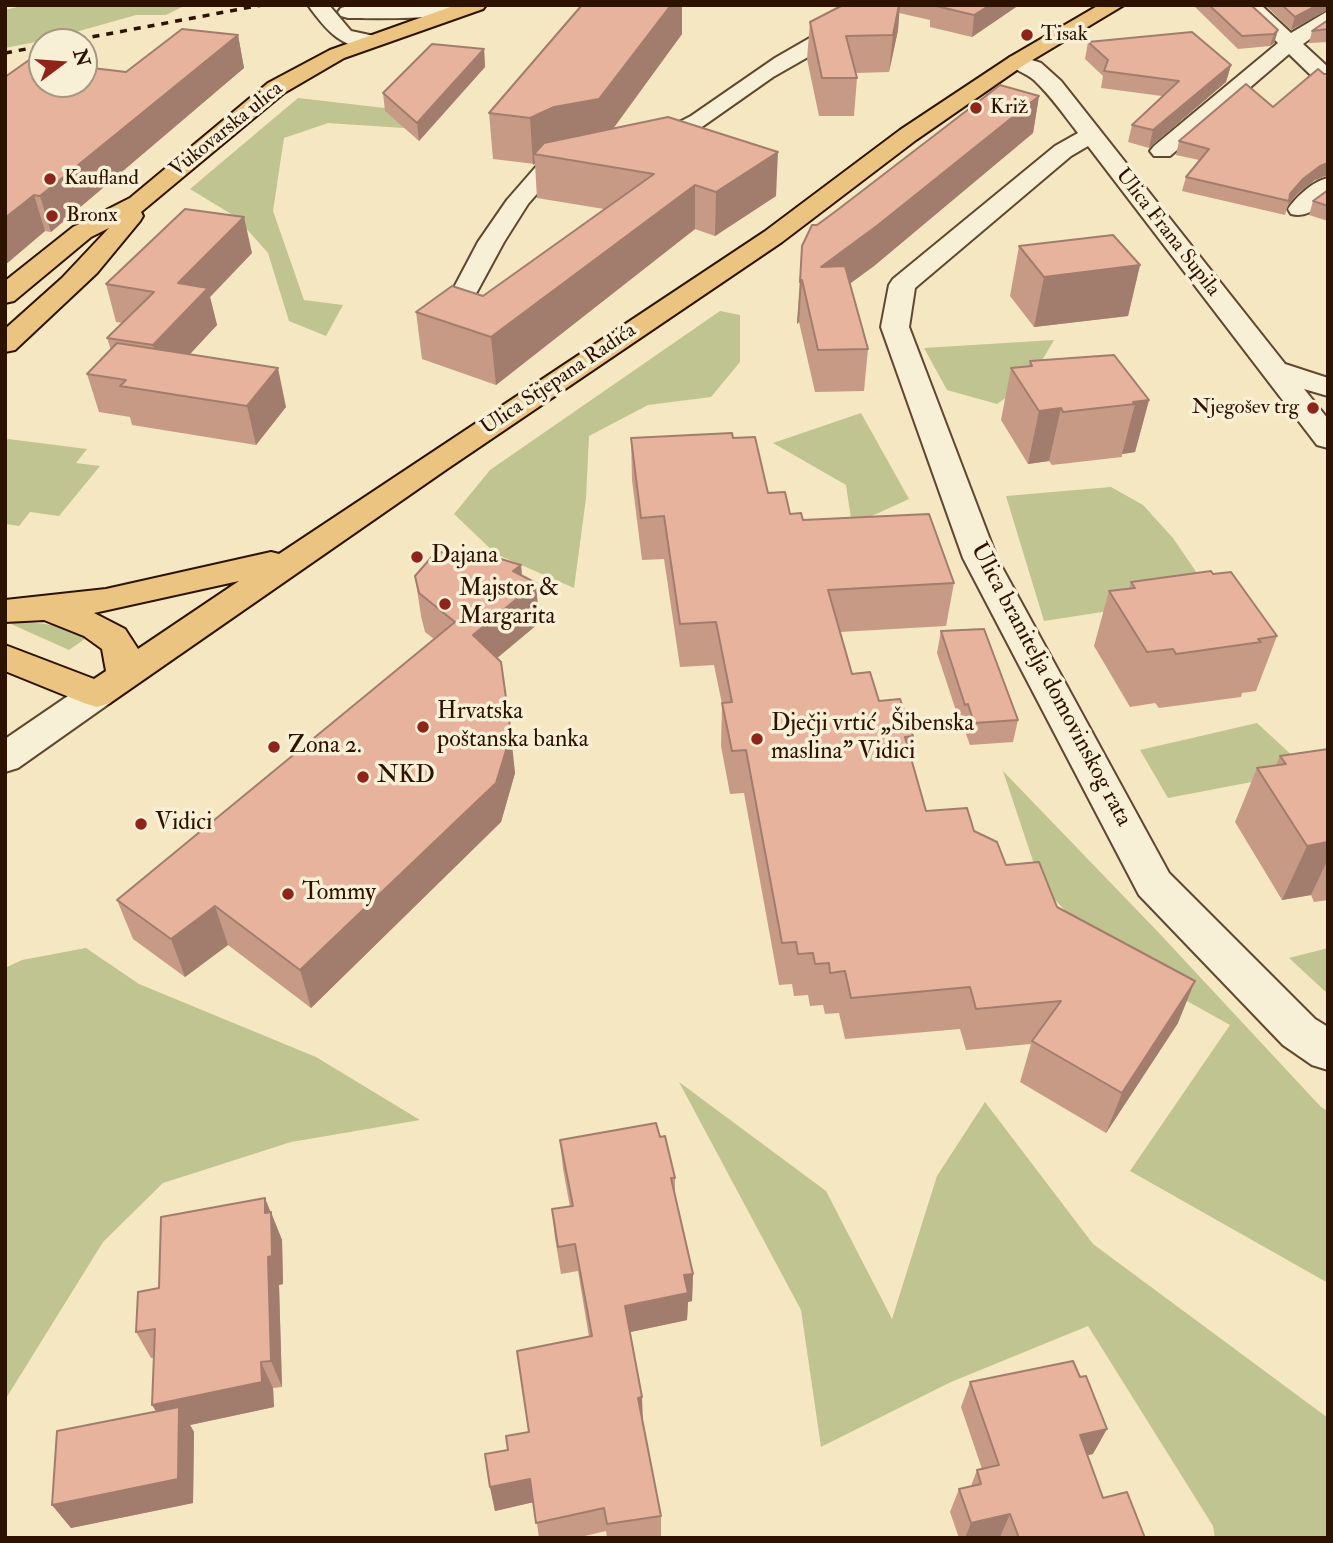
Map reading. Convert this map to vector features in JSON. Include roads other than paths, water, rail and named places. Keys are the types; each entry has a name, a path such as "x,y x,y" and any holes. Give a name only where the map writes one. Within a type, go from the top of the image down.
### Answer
{"main road":[{"name":"Vukovarska ulica","path":"5,295 82,232 139,203 276,88 337,54 476,5"},
{"name":"Ulica Stjepana Radića","path":"111,685 297,556 773,237 908,135 1017,61 1114,5"},
{"name":"Vukovarska ulica","path":"5,344 88,265 120,231 139,203"},
{"path":"5,611 50,610 166,588 297,556"},
{"path":"5,657 111,685 122,654 117,641 106,633 50,610"}],"street":[{"path":"318,5 344,36 377,39"},
{"path":"339,9 411,13 470,5"},
{"path":"623,150 648,145 684,129 781,62 852,25 881,5"},
{"path":"1249,5 1328,79"},
{"path":"339,9 369,22 377,39"},
{"path":"1162,151 1289,44 1328,17"},
{"name":"Ulica Frana Supila","path":"1017,61 1033,68 1047,80 1328,439"},
{"name":"Ulica branitelja domovinskog rata","path":"1091,135 1063,151 902,285 895,327 980,558 1154,884 1299,1032 1328,1051"},
{"path":"463,295 491,242 512,210 549,166 599,155"},
{"path":"1300,209 1328,184"},
{"path":"1273,370 1328,387"},
{"name":"Ulica Stjepana Radića","path":"5,758 111,685"}],"railway":[{"path":"98,36 262,5"},
{"path":"5,53 28,49"}],"place":[{"name":"Tisak","path":"1027,35"},
{"name":"Križ","path":"976,108"},
{"name":"Kaufland","path":"50,179"},
{"name":"Bronx","path":"52,216"},
{"name":"Njegošev trg","path":"1313,408"},
{"name":"Dajana","path":"417,557"},
{"name":"Majstor & Margarita","path":"445,604"},
{"name":"Hrvatska poštanska banka","path":"423,727"},
{"name":"Dječji vrtić „Šibenska maslina” Vidici","path":"757,739"},
{"name":"Zona 2.","path":"274,747"},
{"name":"NKD","path":"363,777"},
{"name":"Vidici","path":"141,824"},
{"name":"Tommy","path":"288,894"}]}
